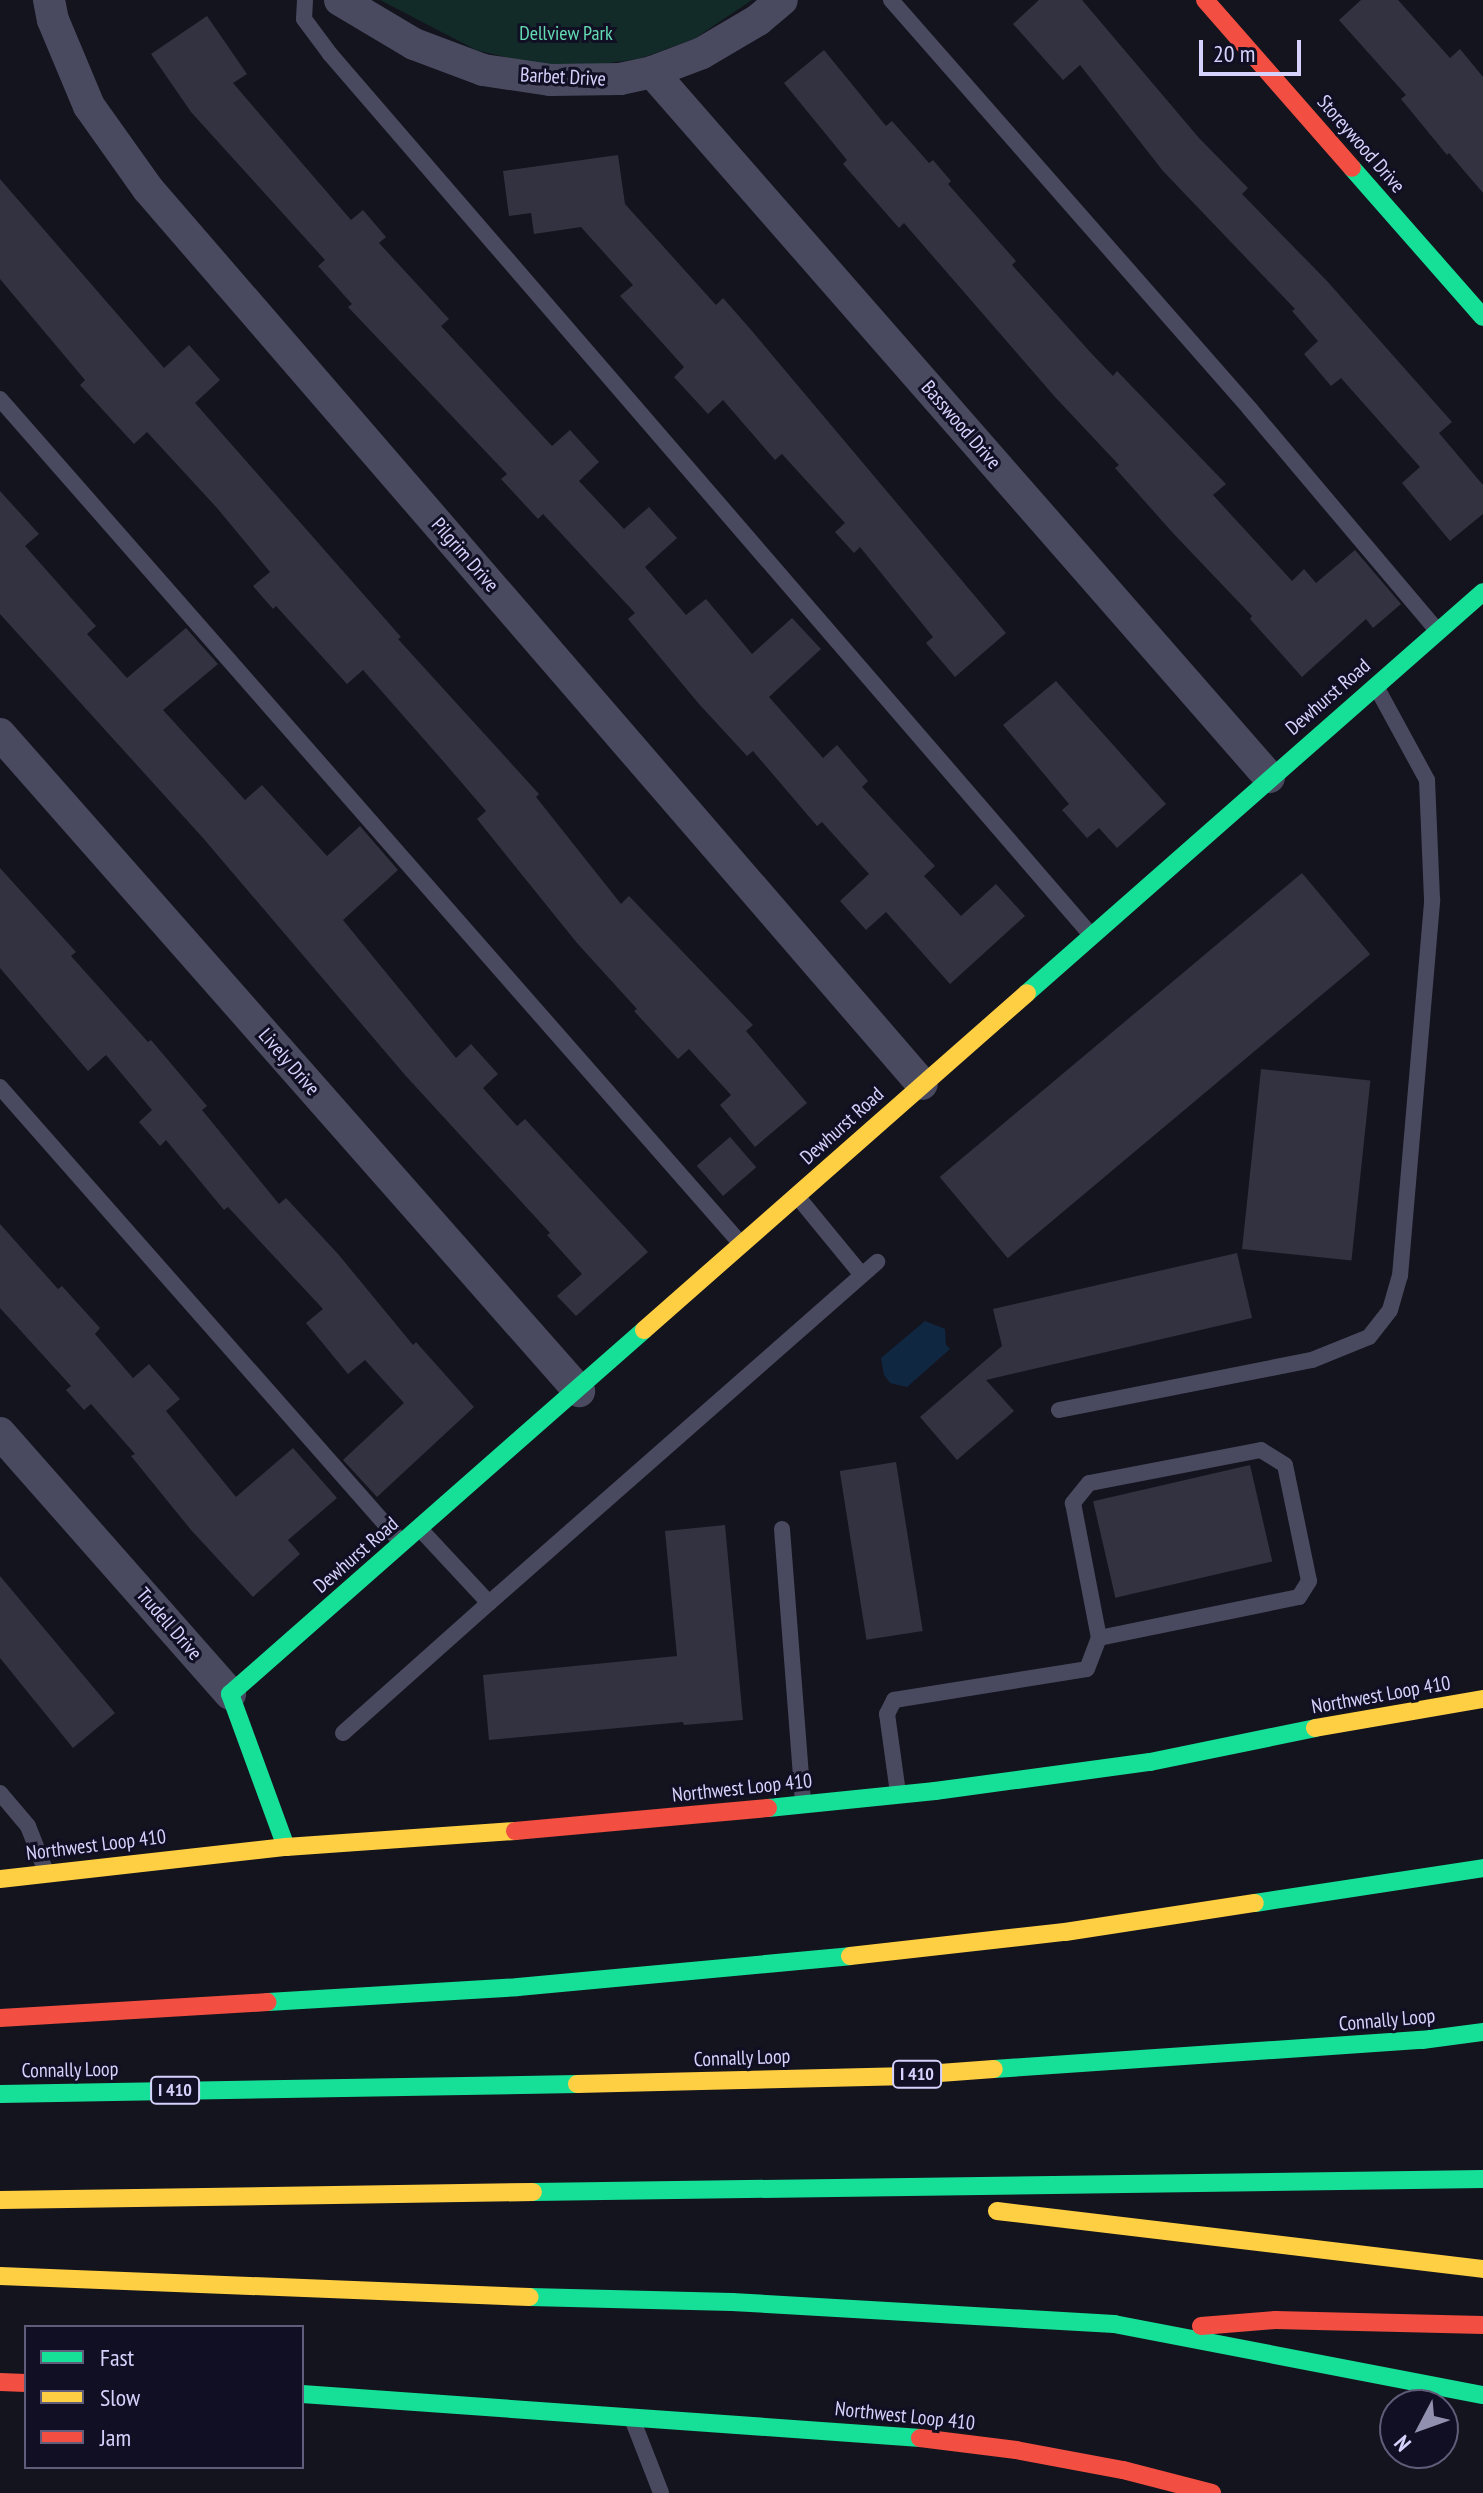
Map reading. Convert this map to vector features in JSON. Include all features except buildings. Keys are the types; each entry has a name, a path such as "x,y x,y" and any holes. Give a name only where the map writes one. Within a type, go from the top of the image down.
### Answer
{"main road":[{"name":"Storeywood Drive","path":"1205,0 1483,317"},
{"name":"Dewhurst Road","path":"230,1694 579,1391 1269,777 1483,592"},
{"name":"Trudell Drive","path":"230,1694 286,1847"},
{"name":"Northwest Loop 410","path":"0,1879 286,1847 585,1826 898,1795 1150,1762 1331,1725 1483,1699"},
{"path":"0,2018 518,1987 782,1964 1065,1932 1483,1868"},
{"name":"Connally Loop","path":"0,2094 350,2090 899,2076 1406,2041 1483,2032"},
{"path":"0,2200 832,2191 1483,2179"},
{"path":"832,2191 1483,2269"},
{"path":"0,2276 350,2292 732,2302 1114,2324 1159,2330 1274,2357 1483,2395"},
{"path":"1159,2330 1275,2320 1483,2325"},
{"path":"0,2382 24,2383"},
{"name":"Northwest Loop 410","path":"304,2394 890,2434 1016,2450 1123,2470 1212,2493"}],"street":[{"name":"Pilgrim Drive","path":"49,0 53,20 89,106 148,189 922,1084"},
{"name":"Barbet Drive","path":"340,0 414,44 483,70 551,80 620,79 652,72 702,53 758,20 782,0"},
{"name":"Basswood Drive","path":"652,72 1269,777"},
{"name":"Lively Drive","path":"0,734 579,1391"},
{"name":"Trudell Drive","path":"0,1433 230,1694"}],"lane":[{"path":"305,0 304,19 330,54 1091,935"},
{"path":"891,0 1250,409 1438,631"},
{"path":"0,399 742,1245"},
{"path":"1059,1410 1312,1360 1369,1337 1390,1310 1400,1276 1432,899 1427,780 1375,685"},
{"path":"0,1087 402,1543"},
{"path":"797,1196 862,1275"},
{"path":"343,1733 877,1262"},
{"path":"898,1795 887,1714 894,1700 1087,1669 1099,1638 1073,1503 1089,1483 1261,1450 1285,1465 1309,1581 1299,1597 1099,1638"},
{"path":"419,1528 489,1603"},
{"path":"782,1529 803,1804"},
{"path":"0,1793 28,1826 47,1873"},
{"path":"631,2416 661,2493"}],"green space":[{"name":"Dellview Park","path":"380,0 752,0 694,39 639,59 585,66 529,63 476,50"}],"water":[{"path":"925,1321 945,1329 946,1345 950,1349 907,1387 890,1383 884,1375 881,1358"}],"traffic: fast":[{"path":"1352,168 1483,317"},
{"path":"1027,993 1483,592"},
{"path":"286,1847 230,1694 644,1330"},
{"path":"768,1808 935,1791 1150,1762 1315,1728"},
{"path":"1255,1903 1483,1868"},
{"path":"268,2002 518,1987 850,1956"},
{"path":"994,2069 1422,2040 1483,2032"},
{"path":"0,2094 577,2084"},
{"path":"533,2192 1483,2179"},
{"path":"530,2297 732,2302 1114,2324 1483,2395"},
{"path":"304,2394 920,2438"}],"traffic: slow":[{"path":"644,1330 1027,993"},
{"path":"1315,1728 1483,1699"},
{"path":"0,1879 286,1847 515,1831"},
{"path":"850,1956 1065,1932 1255,1903"},
{"path":"577,2084 899,2076 994,2069"},
{"path":"0,2200 533,2192"},
{"path":"997,2211 1483,2269"},
{"path":"0,2276 530,2297"}],"traffic: jam":[{"path":"1205,0 1352,168"},
{"path":"515,1831 768,1808"},
{"path":"0,2018 268,2002"},
{"path":"1201,2326 1275,2320 1483,2325"},
{"path":"0,2382 24,2383"},
{"path":"920,2438 1016,2450 1123,2470 1212,2493"}]}
